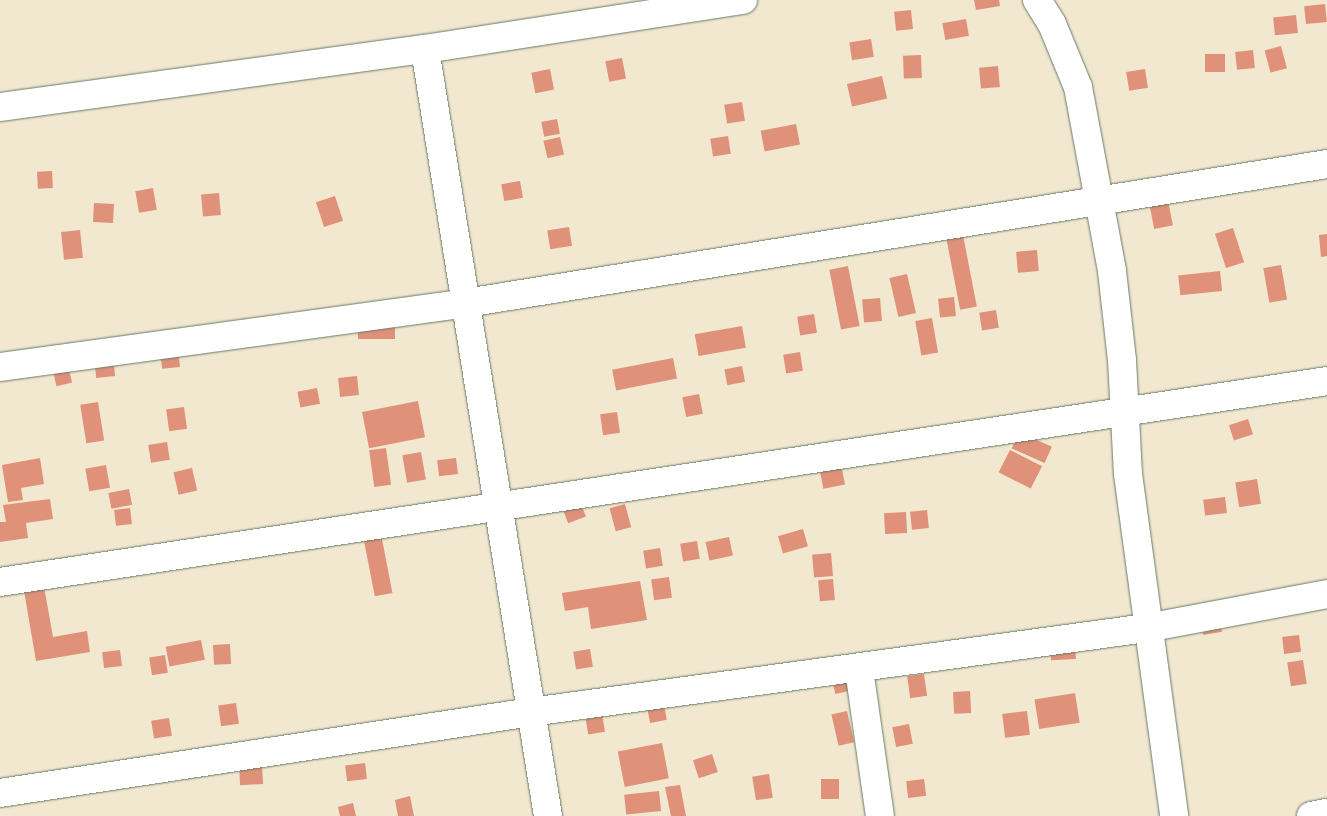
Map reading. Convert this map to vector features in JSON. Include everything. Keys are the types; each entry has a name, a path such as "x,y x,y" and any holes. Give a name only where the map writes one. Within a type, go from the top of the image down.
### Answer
{"street":[{"path":"0,107 425,49 649,7 743,0"},
{"path":"1037,0 1052,24 1078,87 1112,270 1126,411 1128,474 1147,628 1174,816"},
{"path":"425,49 548,816"},
{"path":"0,367 466,303 1327,164"},
{"path":"0,582 1327,381"},
{"path":"0,793 531,712 859,669 1147,628 1327,594"},
{"path":"859,669 880,816"},
{"path":"1310,816 1327,813"}],"building":[{"path":"974,0 999,0 1000,6 976,10"},
{"path":"1325,4 1327,22 1306,24 1304,6"},
{"path":"911,10 913,29 896,31 894,12"},
{"path":"1296,15 1298,33 1275,35 1273,17"},
{"path":"966,19 969,36 945,40 942,23"},
{"path":"871,39 874,57 852,60 849,42"},
{"path":"1281,46 1287,68 1271,73 1265,50"},
{"path":"1253,50 1255,68 1237,70 1235,52"},
{"path":"1205,54 1225,54 1225,72 1205,72"},
{"path":"921,55 922,78 904,79 903,56"},
{"path":"622,58 626,79 609,82 605,61"},
{"path":"998,66 1000,87 981,89 979,68"},
{"path":"550,69 554,90 535,93 531,73"},
{"path":"1145,69 1148,88 1129,91 1126,72"},
{"path":"882,76 887,98 852,107 847,84"},
{"path":"742,102 745,121 727,124 724,105"},
{"path":"557,119 560,134 544,137 541,122"},
{"path":"796,124 800,145 765,151 761,131"},
{"path":"728,136 731,154 713,157 710,139"},
{"path":"560,137 564,155 547,158 543,141"},
{"path":"52,171 53,188 38,189 37,172"},
{"path":"520,181 523,198 504,201 501,184"},
{"path":"153,188 157,210 139,213 135,191"},
{"path":"1166,190 1173,225 1154,229 1147,194"},
{"path":"219,193 221,215 203,216 201,195"},
{"path":"335,196 343,221 324,227 316,202"},
{"path":"94,203 114,204 113,223 93,222"},
{"path":"961,225 977,306 960,310 944,228"},
{"path":"569,227 572,246 550,249 547,230"},
{"path":"1233,228 1244,262 1226,268 1215,234"},
{"path":"80,230 83,258 64,260 61,232"},
{"path":"1327,234 1327,256 1321,257 1319,235"},
{"path":"1037,250 1039,271 1018,273 1016,252"},
{"path":"1281,265 1287,299 1269,303 1263,268"},
{"path":"848,266 860,326 841,330 829,270"},
{"path":"1220,271 1222,291 1180,295 1178,275"},
{"path":"907,274 916,313 898,317 889,278"},
{"path":"954,297 956,316 940,318 938,299"},
{"path":"880,298 882,321 864,322 862,300"},
{"path":"996,310 999,328 982,330 979,313"},
{"path":"814,314 817,333 800,335 797,317"},
{"path":"358,317 395,317 395,339 358,339"},
{"path":"932,318 938,352 921,355 915,321"},
{"path":"742,326 746,348 699,356 695,334"},
{"path":"178,348 180,367 162,369 160,350"},
{"path":"800,352 803,371 786,373 783,355"},
{"path":"113,356 115,376 96,378 94,358"},
{"path":"673,358 677,379 616,390 612,370"},
{"path":"68,365 72,383 56,386 52,369"},
{"path":"742,366 745,382 727,385 724,369"},
{"path":"357,376 359,395 340,397 338,378"},
{"path":"317,388 320,404 300,408 297,392"},
{"path":"699,394 703,414 686,417 682,397"},
{"path":"418,401 425,437 369,448 362,412"},
{"path":"98,402 104,441 86,443 80,405"},
{"path":"184,407 187,429 169,431 166,410"},
{"path":"617,412 620,433 603,435 600,414"},
{"path":"1248,419 1253,434 1234,440 1229,425"},
{"path":"1019,432 1052,447 1045,463 1012,448"},
{"path":"167,442 170,460 151,463 148,445"},
{"path":"386,448 391,485 374,487 369,450"},
{"path":"1010,450 1042,466 1031,489 999,472"},
{"path":"421,452 426,480 407,483 402,455"},
{"path":"40,458 44,484 21,488 23,500 8,502 2,465"},
{"path":"456,458 458,474 439,476 437,460"},
{"path":"841,464 845,485 823,489 819,468"},
{"path":"106,465 110,488 89,491 85,469"},
{"path":"192,468 197,490 179,495 173,472"},
{"path":"1257,479 1261,504 1239,507 1235,482"},
{"path":"129,489 132,505 111,509 108,493"},
{"path":"578,496 586,517 568,523 560,503"},
{"path":"1225,497 1227,513 1205,516 1203,500"},
{"path":"50,499 53,519 26,523 28,538 0,542 0,522 6,522 3,505"},
{"path":"625,504 631,527 616,531 610,508"},
{"path":"130,508 132,524 116,526 114,510"},
{"path":"927,510 929,528 912,530 910,512"},
{"path":"906,512 907,533 885,534 884,513"},
{"path":"803,529 808,546 783,553 778,536"},
{"path":"381,534 392,593 375,596 363,537"},
{"path":"729,537 733,556 709,561 706,542"},
{"path":"697,541 700,559 683,561 680,544"},
{"path":"660,548 663,566 646,568 643,551"},
{"path":"831,553 833,576 814,578 812,555"},
{"path":"669,577 672,598 654,600 651,580"},
{"path":"833,579 835,600 820,601 818,580"},
{"path":"43,581 53,637 87,631 90,652 36,661 23,585"},
{"path":"640,581 647,620 591,629 588,607 565,611 562,593"},
{"path":"1218,609 1222,632 1203,635 1199,612"},
{"path":"1299,635 1301,652 1284,654 1282,637"},
{"path":"201,640 205,660 169,667 166,647"},
{"path":"1075,641 1076,659 1051,660 1050,642"},
{"path":"230,644 231,664 214,665 213,645"},
{"path":"590,649 593,667 576,669 573,652"},
{"path":"120,650 122,666 104,668 102,652"},
{"path":"165,655 168,673 152,675 149,658"},
{"path":"1303,660 1307,684 1291,686 1287,663"},
{"path":"846,669 851,690 835,694 830,673"},
{"path":"924,674 927,696 910,698 907,676"},
{"path":"970,691 971,713 954,714 953,692"},
{"path":"1075,693 1080,723 1039,729 1035,699"},
{"path":"663,700 667,720 650,723 646,703"},
{"path":"236,703 239,724 221,726 218,706"},
{"path":"847,711 854,742 839,746 831,715"},
{"path":"1027,711 1030,735 1005,738 1002,714"},
{"path":"602,713 605,732 588,734 585,716"},
{"path":"169,718 172,736 154,739 151,721"},
{"path":"909,724 913,744 896,747 892,727"},
{"path":"662,743 669,778 625,787 618,752"},
{"path":"712,754 718,772 699,778 693,760"},
{"path":"365,763 367,779 347,781 345,765"},
{"path":"262,764 263,784 240,785 239,765"},
{"path":"769,774 773,798 756,800 752,777"},
{"path":"821,779 839,779 839,799 821,799"},
{"path":"924,779 926,796 908,798 906,781"},
{"path":"680,785 686,816 671,816 665,787"},
{"path":"659,791 661,811 626,815 624,795"},
{"path":"410,796 414,816 398,816 395,800"},
{"path":"353,803 356,816 340,816 338,807"}]}
